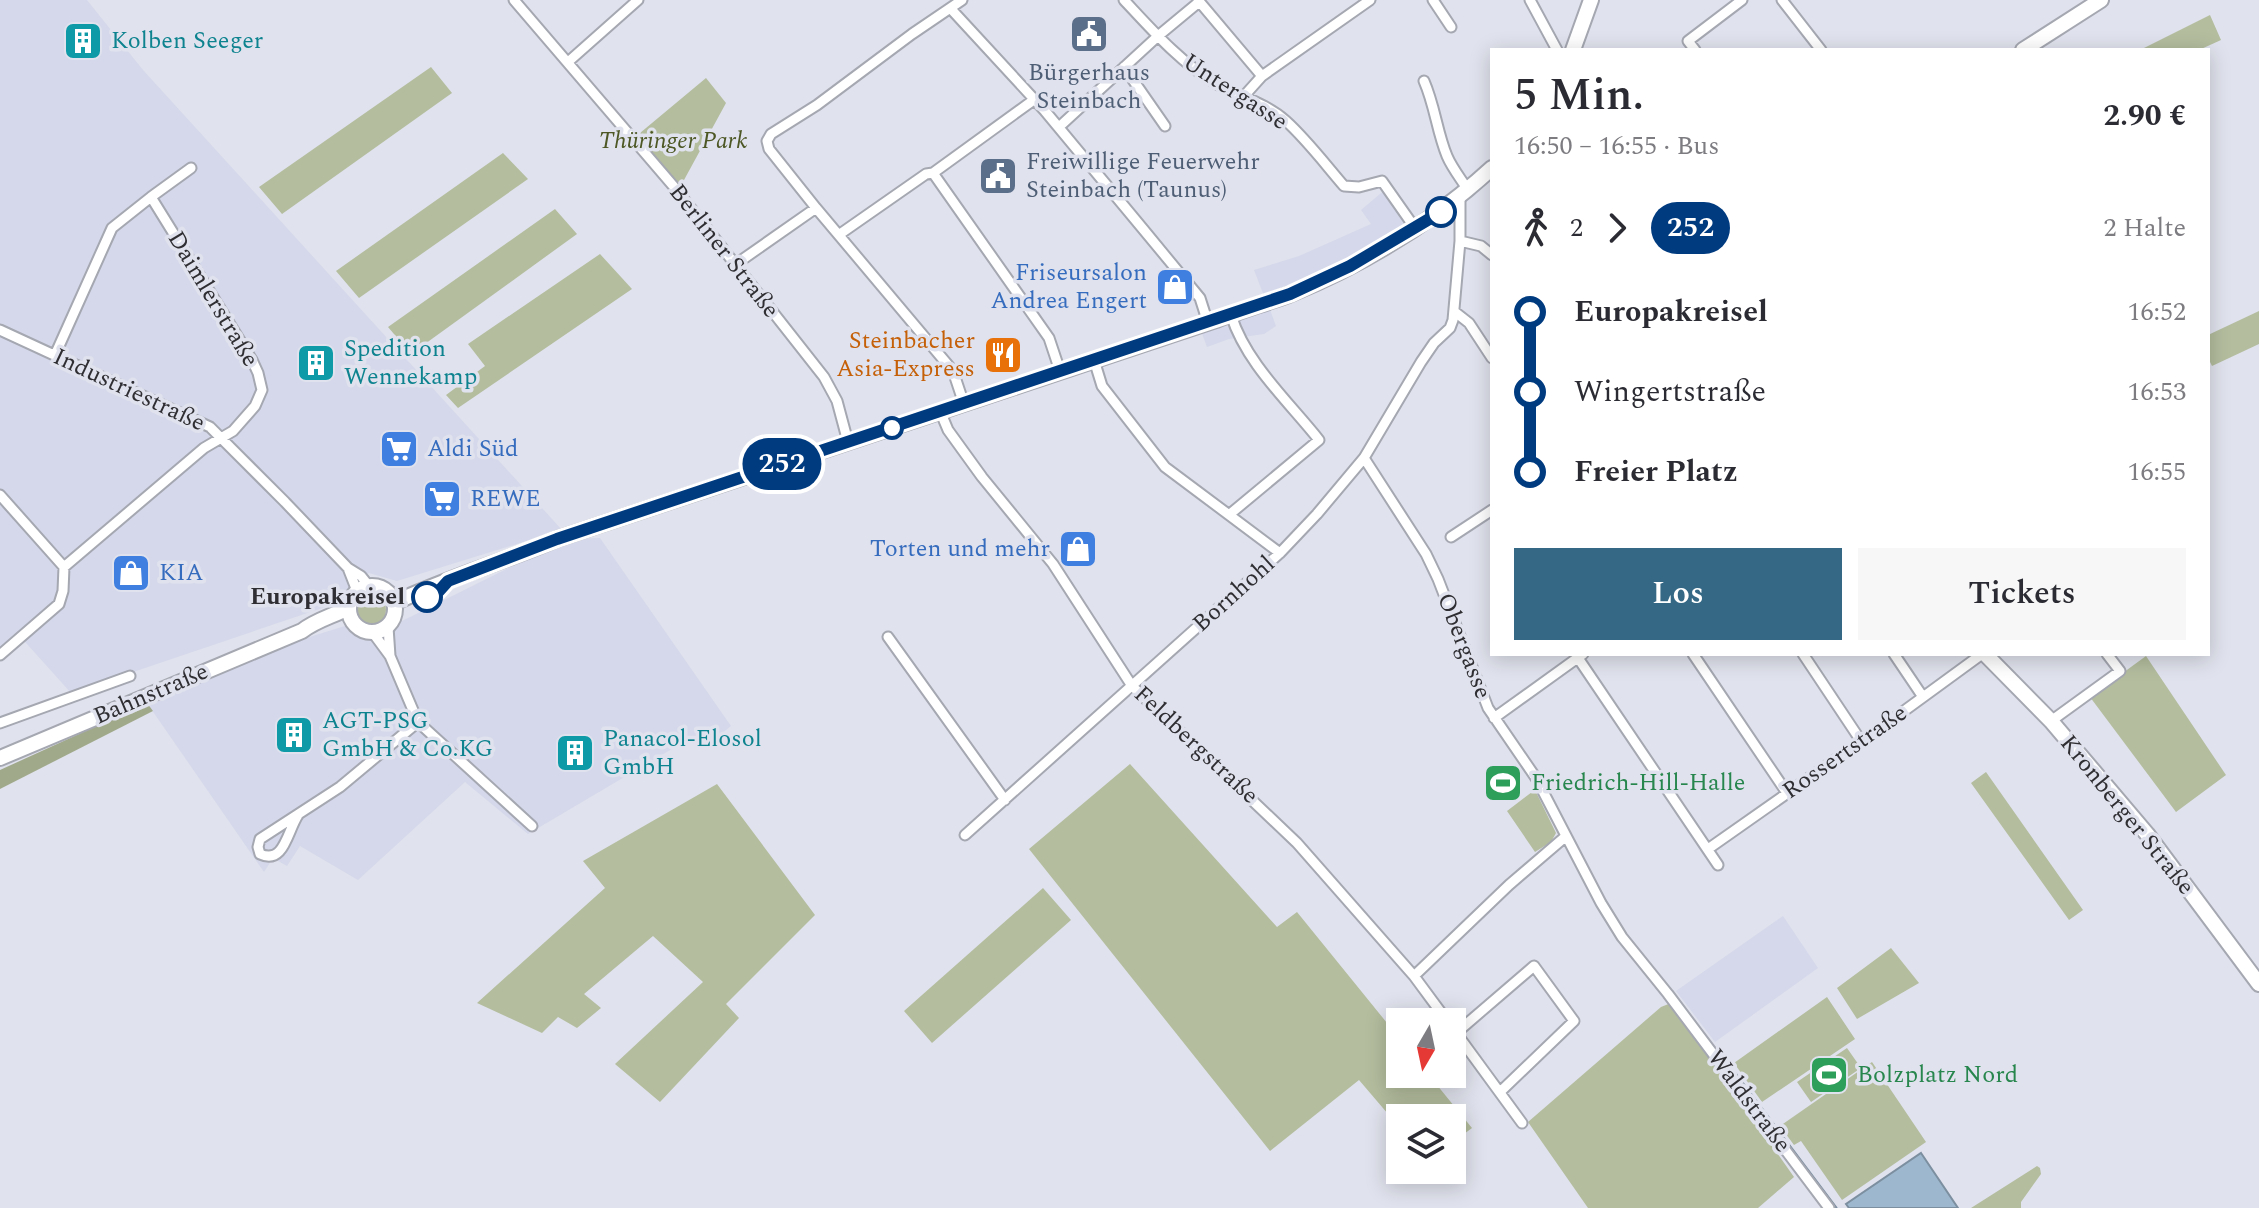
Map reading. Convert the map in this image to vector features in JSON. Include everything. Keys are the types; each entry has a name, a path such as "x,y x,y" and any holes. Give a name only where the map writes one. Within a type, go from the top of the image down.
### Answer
{"main road":[{"path":"1574,48 1591,0"},
{"path":"2026,48 2101,0"},
{"path":"391,598 421,584 435,584 472,573 557,539 1208,323 1314,283 1415,228 1490,170"},
{"path":"376,586 391,598 395,612 388,627 373,633 362,631 353,624 349,602 363,589 376,586"},
{"name":"Bahnstraße","path":"0,758 302,631 312,623 348,608"},
{"name":"Bahnstraße","path":"302,631 353,624"},
{"name":"Kronberger Straße","path":"1985,656 2051,721 2147,834 2259,984"}],"street":[{"name":"Berliner Straße","path":"514,0 736,264 824,377 837,401 848,442"},
{"path":"568,62 638,0"},
{"path":"962,0 817,105 771,134 767,141 769,149 816,208 953,371 964,404"},
{"name":"Untergasse","path":"1124,0 1191,66 1284,120 1344,186 1359,187 1382,181 1415,228"},
{"path":"1244,96 1262,76 1370,0"},
{"path":"1433,0 1451,27"},
{"path":"1530,0 1556,48"},
{"path":"1693,48 1688,41 1742,0"},
{"path":"1782,0 1819,48"},
{"path":"1059,127 1198,1 1262,76"},
{"path":"951,9 1035,99 1200,298 1208,323"},
{"path":"1124,67 1165,126"},
{"path":"1424,81 1448,159 1464,193 1455,312 1469,323 1490,355"},
{"path":"840,234 926,174 933,173 1035,99"},
{"path":"55,355 112,228 191,168"},
{"path":"933,173 1049,338 1060,371"},
{"name":"Daimlerstraße","path":"64,567 204,448 233,431 255,406 262,390 258,373 151,197"},
{"path":"736,264 816,208"},
{"path":"1460,241 1481,246 1490,253"},
{"name":"Bornhohl","path":"965,835 1280,553 1317,514 1364,458 1421,362 1434,343 1450,328 1455,312"},
{"path":"1230,514 1319,440 1249,355 1231,315"},
{"name":"Industriestraße","path":"0,330 202,423 222,438 348,568 361,576 363,589"},
{"path":"1094,360 1102,386 1165,467 1280,553"},
{"name":"Feldbergstraße","path":"940,411 948,430 982,477 1053,564 1132,686 1290,837 1414,976 1438,1008"},
{"name":"Obergasse","path":"1364,458 1426,554 1482,696 1494,718 1536,778 1565,837 1622,937 1668,994"},
{"path":"0,495 64,567 59,604 0,655"},
{"path":"1451,537 1490,514"},
{"path":"388,627 390,656"},
{"path":"373,633 390,656 418,722 532,826"},
{"path":"888,637 1005,800"},
{"path":"1694,656 1787,793"},
{"path":"1804,656 1861,741"},
{"path":"1895,656 1923,697"},
{"name":"Rossertstraße","path":"1708,849 1980,656"},
{"path":"2051,721 2120,671 2109,656"},
{"path":"1494,718 1574,657 1718,865"},
{"name":"Bahnstraße","path":"0,723 130,676"},
{"path":"298,815 289,829 282,851 268,857 260,854 260,839 340,787 418,722"},
{"path":"1414,976 1509,885 1565,837"},
{"path":"1466,1017 1534,966 1574,1021 1500,1092"},
{"name":"Waldstraße","path":"1668,994 1829,1208"},
{"name":"Feldbergstraße","path":"1466,1046 1522,1123"}],"shaded area":[{"path":"0,0 87,0 143,70 562,530 397,581 369,573 345,591 337,603 71,693 18,634 0,649"},
{"path":"1387,188 1415,228 1266,301 1254,270 1299,256 1371,224 1361,210"},
{"path":"1269,307 1276,326 1264,334 1229,339 1207,347 1201,331"},
{"path":"600,538 731,726 705,747 687,740 528,834 465,782 358,880 300,846 287,866 273,858 264,872 147,703 245,657 345,626 367,636 567,539"},
{"path":"1783,916 1818,968 1715,1042 1676,991"},
{"path":"1921,1153 1958,1208 1849,1208 1846,1204"}],"green space":[{"path":"2210,15 2221,40 2203,48 2144,48"},
{"path":"431,67 452,93 282,214 259,187"},
{"name":"Thüringer Park","path":"706,78 726,103 678,191 634,138"},
{"path":"503,153 528,179 359,298 336,271"},
{"path":"555,209 577,234 411,354 388,327"},
{"path":"600,254 632,289 458,408 446,395 485,366 468,344"},
{"path":"2259,311 2259,344 2212,366 2210,334"},
{"path":"371,595 382,599 386,610 382,621 371,625 360,621 356,610 360,599"},
{"path":"2146,656 2226,775 2176,812 2090,697"},
{"path":"147,703 153,711 0,789 0,770"},
{"path":"1130,764 1277,927 1297,912 1386,1022 1386,1088 1439,1088 1452,1104 1386,1104 1386,1112 1359,1080 1270,1151 1029,849"},
{"path":"1986,772 2083,910 2069,920 1971,783"},
{"path":"717,784 815,915 726,1004 739,1018 660,1102 615,1064 703,982 653,936 584,994 601,1008 577,1028 558,1017 542,1033 477,1003 605,888 583,861"},
{"path":"1536,792 1556,833 1551,842 1535,852 1507,811"},
{"path":"1043,888 1071,920 932,1043 904,1011"},
{"path":"1891,948 1919,983 1857,1019 1837,988"},
{"path":"1827,997 1855,1039 1762,1102 1734,1063"},
{"path":"1671,1003 1794,1177 1758,1208 1588,1208 1528,1122 1661,1007"},
{"name":"Bolzplatz Nord","path":"1847,1048 1861,1068 1811,1102 1797,1082"},
{"path":"1872,1062 1926,1142 1842,1200 1801,1141 1794,1145 1780,1126"},
{"path":"2037,1166 2041,1174 2021,1202 2021,1208 1971,1208"}],"waterway":[{"path":"1734,1072 1836,1208"}],"bus line":[{"name":"252","path":"427,597 439,591 448,581 557,539 1290,294 1350,266 1441,212"}],"place":[{"name":"Bürgerhaus Steinbach","path":"1089,34"},
{"name":"Kolben Seeger","path":"83,41"},
{"name":"Freiwillige Feuerwehr Steinbach (Taunus)","path":"998,176"},
{"name":"Friseursalon Andrea Engert","path":"1175,287"},
{"name":"Steinbacher Asia-Express","path":"1003,355"},
{"name":"Spedition Wennekamp","path":"316,363"},
{"name":"Aldi Süd","path":"399,449"},
{"name":"REWE","path":"442,499"},
{"name":"Torten und mehr","path":"1078,549"},
{"name":"KIA","path":"131,573"},
{"name":"Europakreisel","path":"427,597"},
{"name":"AGT-PSG GmbH & Co.KG","path":"294,735"},
{"name":"Panacol-Elosol GmbH","path":"575,753"},
{"name":"Friedrich-Hill-Halle","path":"1503,783"},
{"name":"Bolzplatz Nord","path":"1829,1075"}]}
